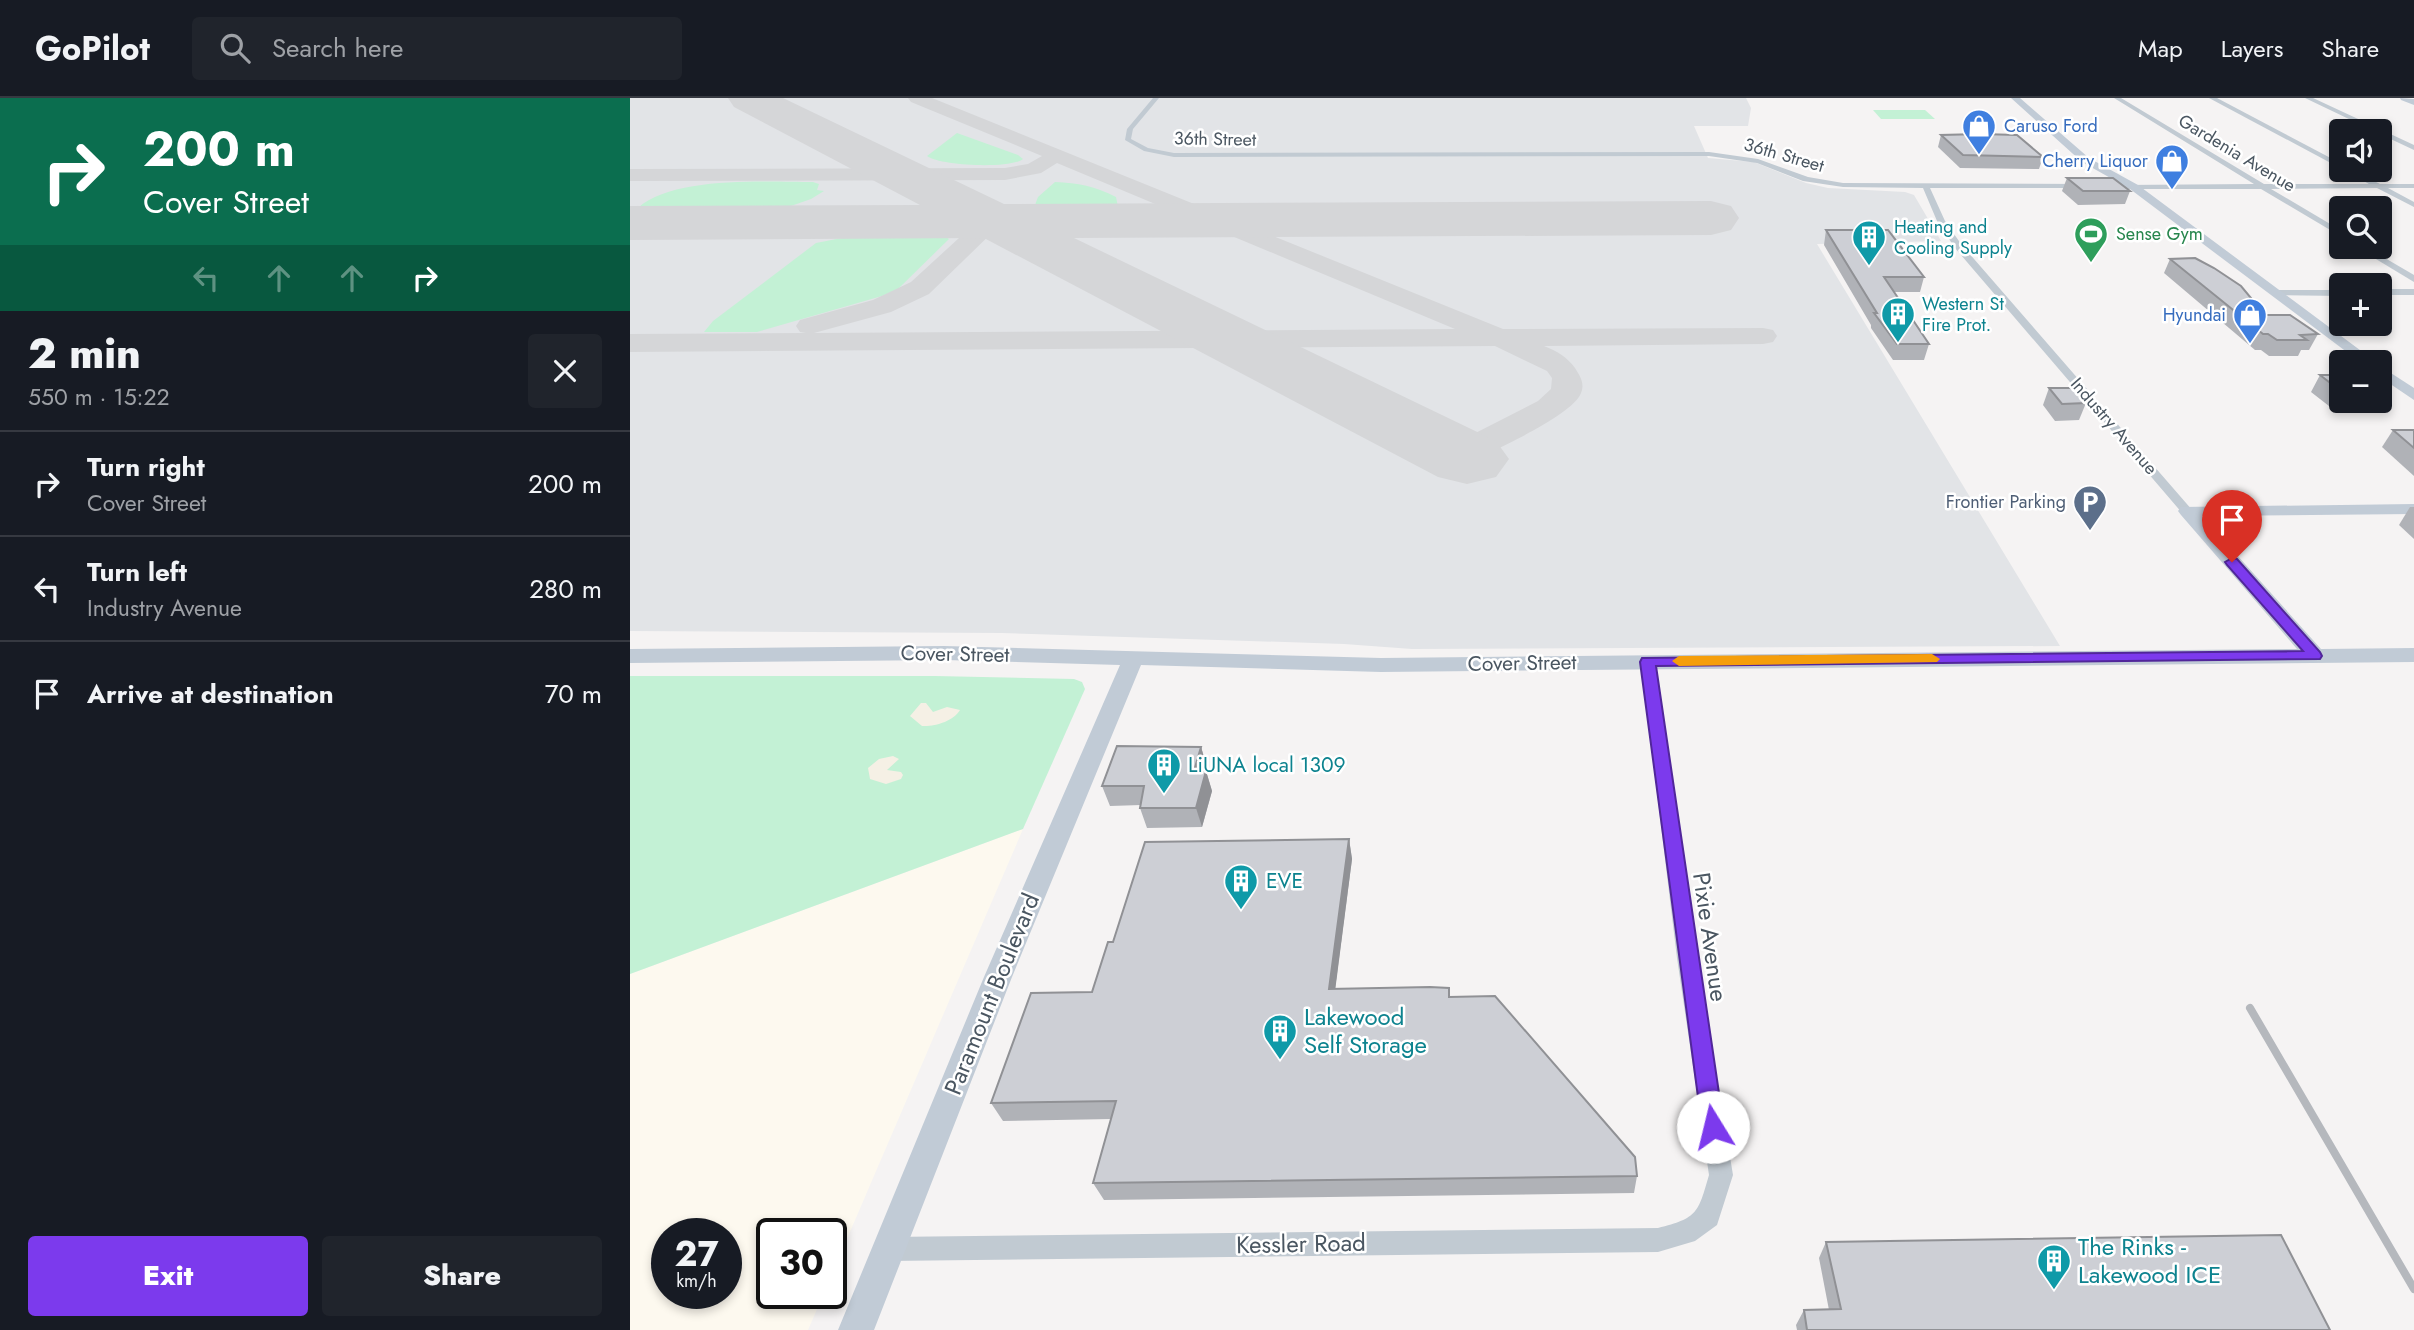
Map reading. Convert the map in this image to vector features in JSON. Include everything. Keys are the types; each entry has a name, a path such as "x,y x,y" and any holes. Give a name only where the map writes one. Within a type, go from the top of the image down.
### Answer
{"main road":[{"path":"2029,98 2067,133 2133,181 2134,187"}],"street":[{"name":"36th Street","path":"1156,98 1130,129 1127,137 1129,143 1146,150 1187,156 1709,154 1758,161 1806,179 1830,184 1926,187 2090,186"},
{"path":"2015,98 2052,133 2118,181 2134,187 2353,350"},
{"name":"Gardenia Avenue","path":"2117,98 2329,227"},
{"path":"2212,98 2329,160"},
{"path":"2308,98 2352,119"},
{"path":"2404,98 2414,102"},
{"path":"2392,138 2414,148"},
{"path":"2370,182 2414,205"},
{"path":"2112,187 2414,186"},
{"name":"Industry Avenue","path":"1926,187 1941,221 1960,248 2315,656"},
{"path":"2380,259 2414,279"},
{"path":"2392,292 2414,292"},
{"path":"2275,293 2329,293"},
{"path":"2392,379 2414,395"},
{"path":"2187,511 2414,509"},
{"path":"2182,656 2269,644 2279,638 2279,627 2253,593 2247,579"},
{"name":"Cover Street","path":"630,656 944,653 1381,666 2414,655"},
{"name":"Paramount Boulevard","path":"856,1330 1061,825 1133,659"},
{"name":"Pixie Avenue","path":"1648,662 1687,958 1721,1175 1709,1217"},
{"name":"Kessler Road","path":"888,1249 1658,1240 1687,1233 1709,1217"}],"shaded area":[{"path":"630,98 1746,98 1751,108 1748,126 1694,126 1708,158 1754,162 1806,183 1828,188 1905,192 1914,195 1941,241 1817,244 2060,646 1412,649 1344,644 1002,633 630,631"},
{"path":"1023,829 847,1239 847,1218 756,1218 756,1309 817,1309 808,1330 630,1330 630,974"}],"green space":[{"path":"1873,110 1925,110 1935,119 1881,119"},
{"path":"957,133 1023,159 1005,164 975,165 946,162 927,156"},
{"path":"746,182 819,184 817,190 824,191 788,207 638,208 673,190 696,186"},
{"path":"1055,182 1079,184 1101,190 1116,197 1118,207 1039,208 1040,205 1035,205 1038,197"},
{"path":"852,236 949,239 898,289 882,296 757,332 704,332 713,321 816,243"},
{"path":"630,676 1074,679 1082,682 1085,689 1023,829 630,974"}],"sand":[{"path":"921,703 926,703 933,712 947,707 960,710 943,722 922,726 910,716"},
{"path":"893,756 899,759 887,770 901,772 901,779 886,784 870,779 868,768 879,759"}],"building":[{"path":"1941,135 2017,135 2043,157 1963,155"},
{"path":"2067,178 2113,178 2130,191 2083,191"},
{"path":"1826,230 1888,230 1924,277 1884,277 1929,344 1897,344 1874,313 1877,313"},
{"path":"2195,258 2241,286 2265,315 2290,315 2318,334 2300,335 2307,340 2277,340 2263,334 2170,259"},
{"path":"2320,375 2329,375 2329,382"},
{"path":"2049,388 2073,388 2086,403 2062,404"},
{"path":"2393,430 2414,430 2414,448"},
{"path":"1117,746 1201,747 1194,771 1206,771 1196,808 1140,808 1144,786 1102,786"},
{"name":"Lakewood Self Storage","path":"1349,839 1329,989 1430,987 1449,988 1449,997 1495,996 1635,1157 1637,1176 1093,1183 1116,1101 991,1103 1031,993 1092,992 1108,942 1113,942 1145,842"},
{"name":"The Rinks - Lakewood ICE","path":"2281,1235 2330,1330 1807,1330 1804,1310 1841,1309 1826,1242"}],"taxiway":[{"path":"917,98 1499,338"},
{"path":"630,175 1005,174 1034,169 1048,161"},
{"path":"810,326 882,306 920,288 991,221"},
{"path":"1499,338 1763,336"},
{"path":"630,343 1499,338"},
{"path":"1458,455 1549,408 1566,392 1567,378 1558,365 1499,338"}],"runway":[{"path":"749,98 994,221"},
{"path":"994,221 1711,218"},
{"path":"630,223 994,221"},
{"path":"994,221 1467,459"}],"railway":[{"path":"2250,1008 2414,1289"}],"slow traffic":[{"path":"1679,661 1932,659"}],"place":[{"name":"Caruso Ford","path":"1979,156"},
{"name":"Cherry Liquor","path":"2172,191"},
{"name":"Sense Gym","path":"2091,264"},
{"name":"Heating and Cooling Supply","path":"1869,267"},
{"name":"Western St Fire Prot.","path":"1898,344"},
{"name":"Hyundai","path":"2250,345"},
{"name":"Frontier Parking","path":"2090,532"},
{"name":"LiUNA local 1309","path":"1164,795"},
{"name":"EVE","path":"1241,911"},
{"name":"Lakewood Self Storage","path":"1280,1061"},
{"name":"The Rinks - Lakewood ICE","path":"2054,1291"}],"route":[{"path":"1713,1127 1687,958 1648,662 2315,656 2232,562"}]}
